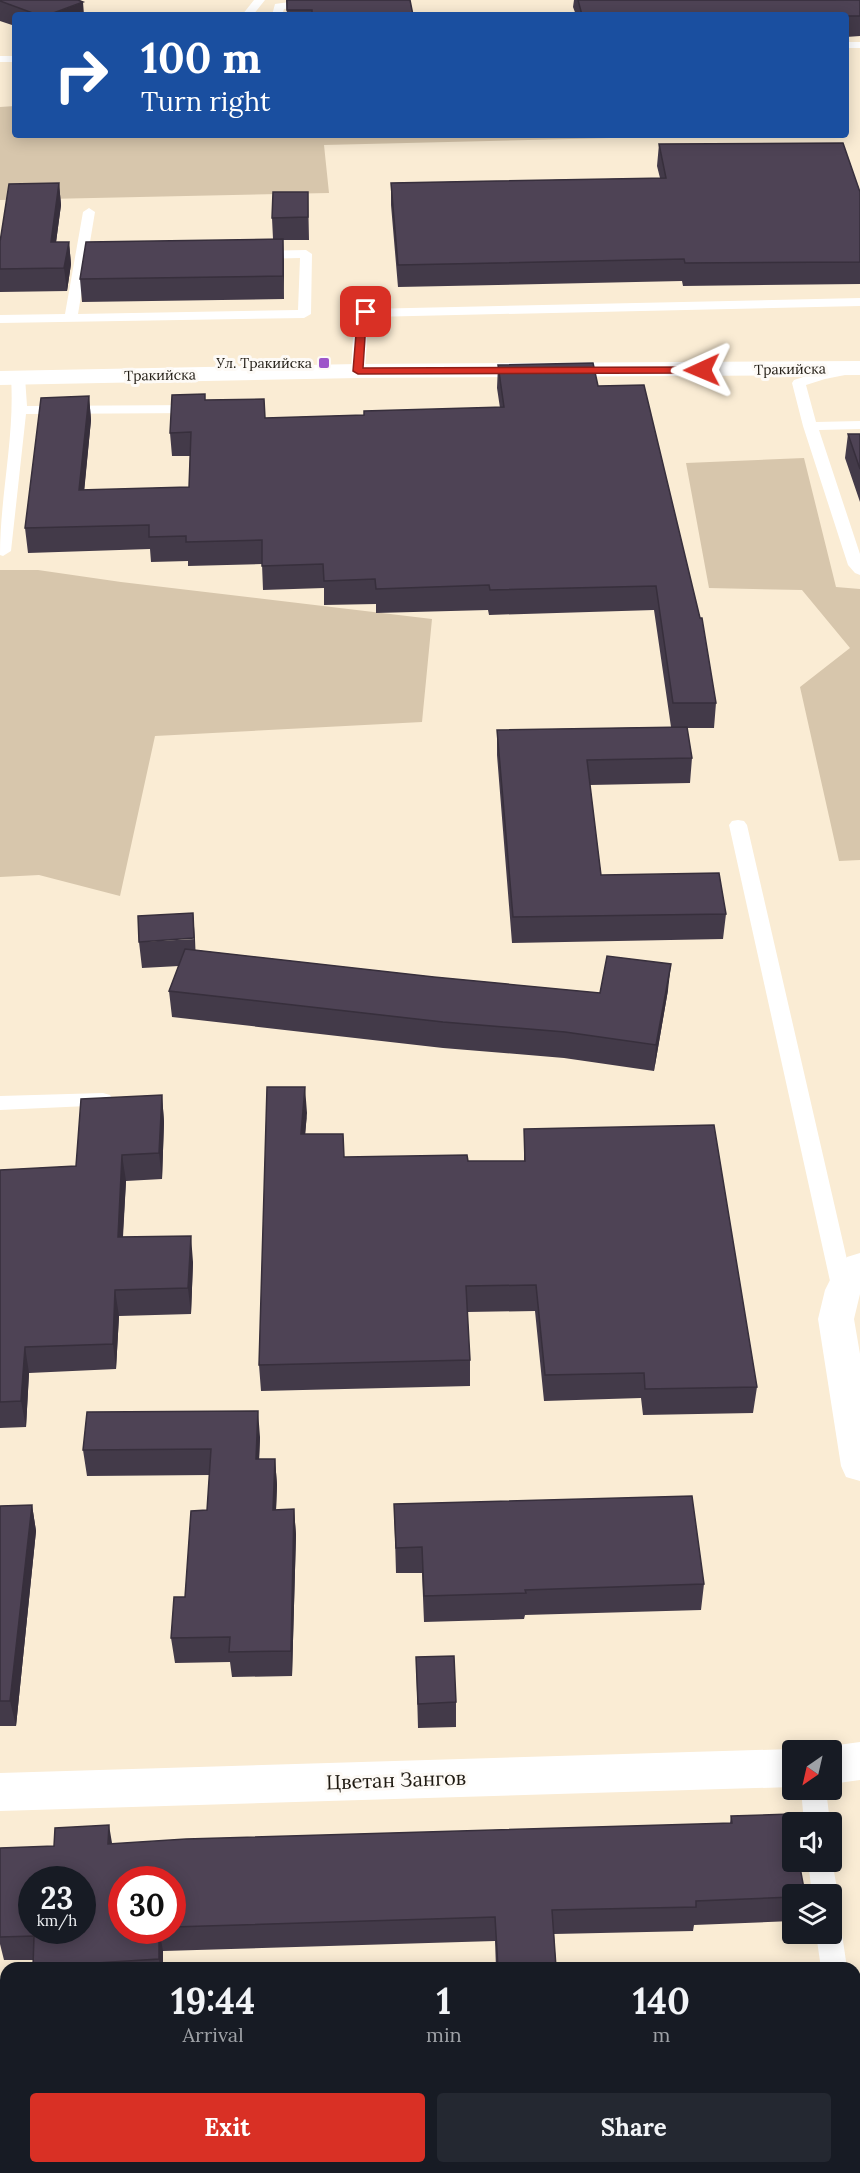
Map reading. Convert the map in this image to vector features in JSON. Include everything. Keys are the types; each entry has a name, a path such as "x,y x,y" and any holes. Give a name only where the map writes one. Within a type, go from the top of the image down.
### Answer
{"street":[{"name":"Тракийска","path":"9,378 358,371 860,368"},
{"path":"851,1278 836,1319 860,1466"},
{"path":"842,1763 860,1761"},
{"name":"Цветан Зангов","path":"0,1792 782,1768"}],"lane":[{"path":"250,12 260,0"},
{"path":"278,12 279,6 286,3 323,2"},
{"path":"71,318 89,212"},
{"path":"0,319 304,314 306,254 250,255"},
{"path":"358,371 361,322 366,312 860,302"},
{"path":"860,368 822,375 799,383 810,426 856,565 860,570"},
{"path":"3,551 20,410 9,378"},
{"path":"20,410 215,409"},
{"path":"810,426 860,425"},
{"path":"738,825 851,1278"},
{"path":"0,1103 103,1100"},
{"path":"830,1944 833,1962"}],"shaded area":[{"path":"12,106 12,138 611,138 324,145 329,193 0,200 0,107"},
{"path":"804,458 836,587 860,589 860,860 839,861 800,687 850,648 802,590 709,588 686,463"},
{"path":"0,570 38,570 432,619 422,722 155,736 120,896 39,875 0,877"}],"building":[{"path":"78,0 83,2 56,12 30,12 0,1"},
{"path":"287,0 410,0 412,12 312,12 312,10 287,10"},
{"path":"578,0 860,0 860,16 849,16 849,12 581,12"},
{"path":"843,143 860,192 860,262 685,263 684,259 398,265 391,183 666,178 659,144"},
{"path":"59,183 51,242 69,242 64,268 0,269 0,242 9,184"},
{"path":"273,192 308,192 308,217 272,218"},
{"path":"283,239 283,276 80,279 86,242"},
{"path":"593,363 598,386 644,385 700,618 702,618 716,703 673,703 656,586 490,590 489,585 376,589 375,579 324,581 323,564 262,566 262,540 186,542 186,536 149,537 149,525 25,528 41,398 89,396 79,490 189,487 191,432 170,433 172,395 205,394 205,400 264,399 265,418 364,415 364,411 504,407 498,365"},
{"path":"848,434 860,434 860,469"},
{"path":"687,727 692,758 587,760 601,875 719,873 726,914 513,917 497,730"},
{"path":"193,913 194,938 139,942 138,916"},
{"path":"185,949 600,993 607,956 671,964 656,1045 565,1032 443,1022 169,991"},
{"path":"267,1087 305,1087 301,1134 343,1134 344,1157 467,1155 468,1161 525,1161 524,1129 714,1125 757,1387 645,1389 644,1373 545,1375 536,1285 466,1286 470,1360 259,1365"},
{"path":"162,1095 159,1153 122,1155 118,1237 191,1236 188,1288 115,1290 113,1344 25,1347 21,1401 0,1402 0,1170 76,1166 81,1099"},
{"path":"258,1411 256,1459 275,1459 273,1510 294,1509 291,1651 229,1652 230,1637 171,1638 174,1597 185,1597 191,1511 207,1510 211,1449 83,1450 87,1412"},
{"path":"692,1496 704,1584 424,1596 422,1547 396,1548 394,1504"},
{"path":"32,1505 10,1701 0,1701 0,1506"},
{"path":"454,1656 456,1702 418,1704 416,1657"},
{"path":"782,1814 782,1872 801,1872 803,1884 782,1884 782,1897 696,1901 696,1907 552,1910 556,1962 498,1962 495,1917 186,1927 186,1866 108,1866 108,1944 159,1944 159,1959 112,1962 33,1962 34,1944 96,1944 96,1866 18,1866 18,1936 0,1937 0,1848 54,1846 55,1828 109,1825 108,1844 186,1839 732,1823 731,1816"}],"place":[{"name":"Ул. Тракийска","path":"324,363"}],"route":[{"path":"366,312 361,322 358,371 702,370"}]}
